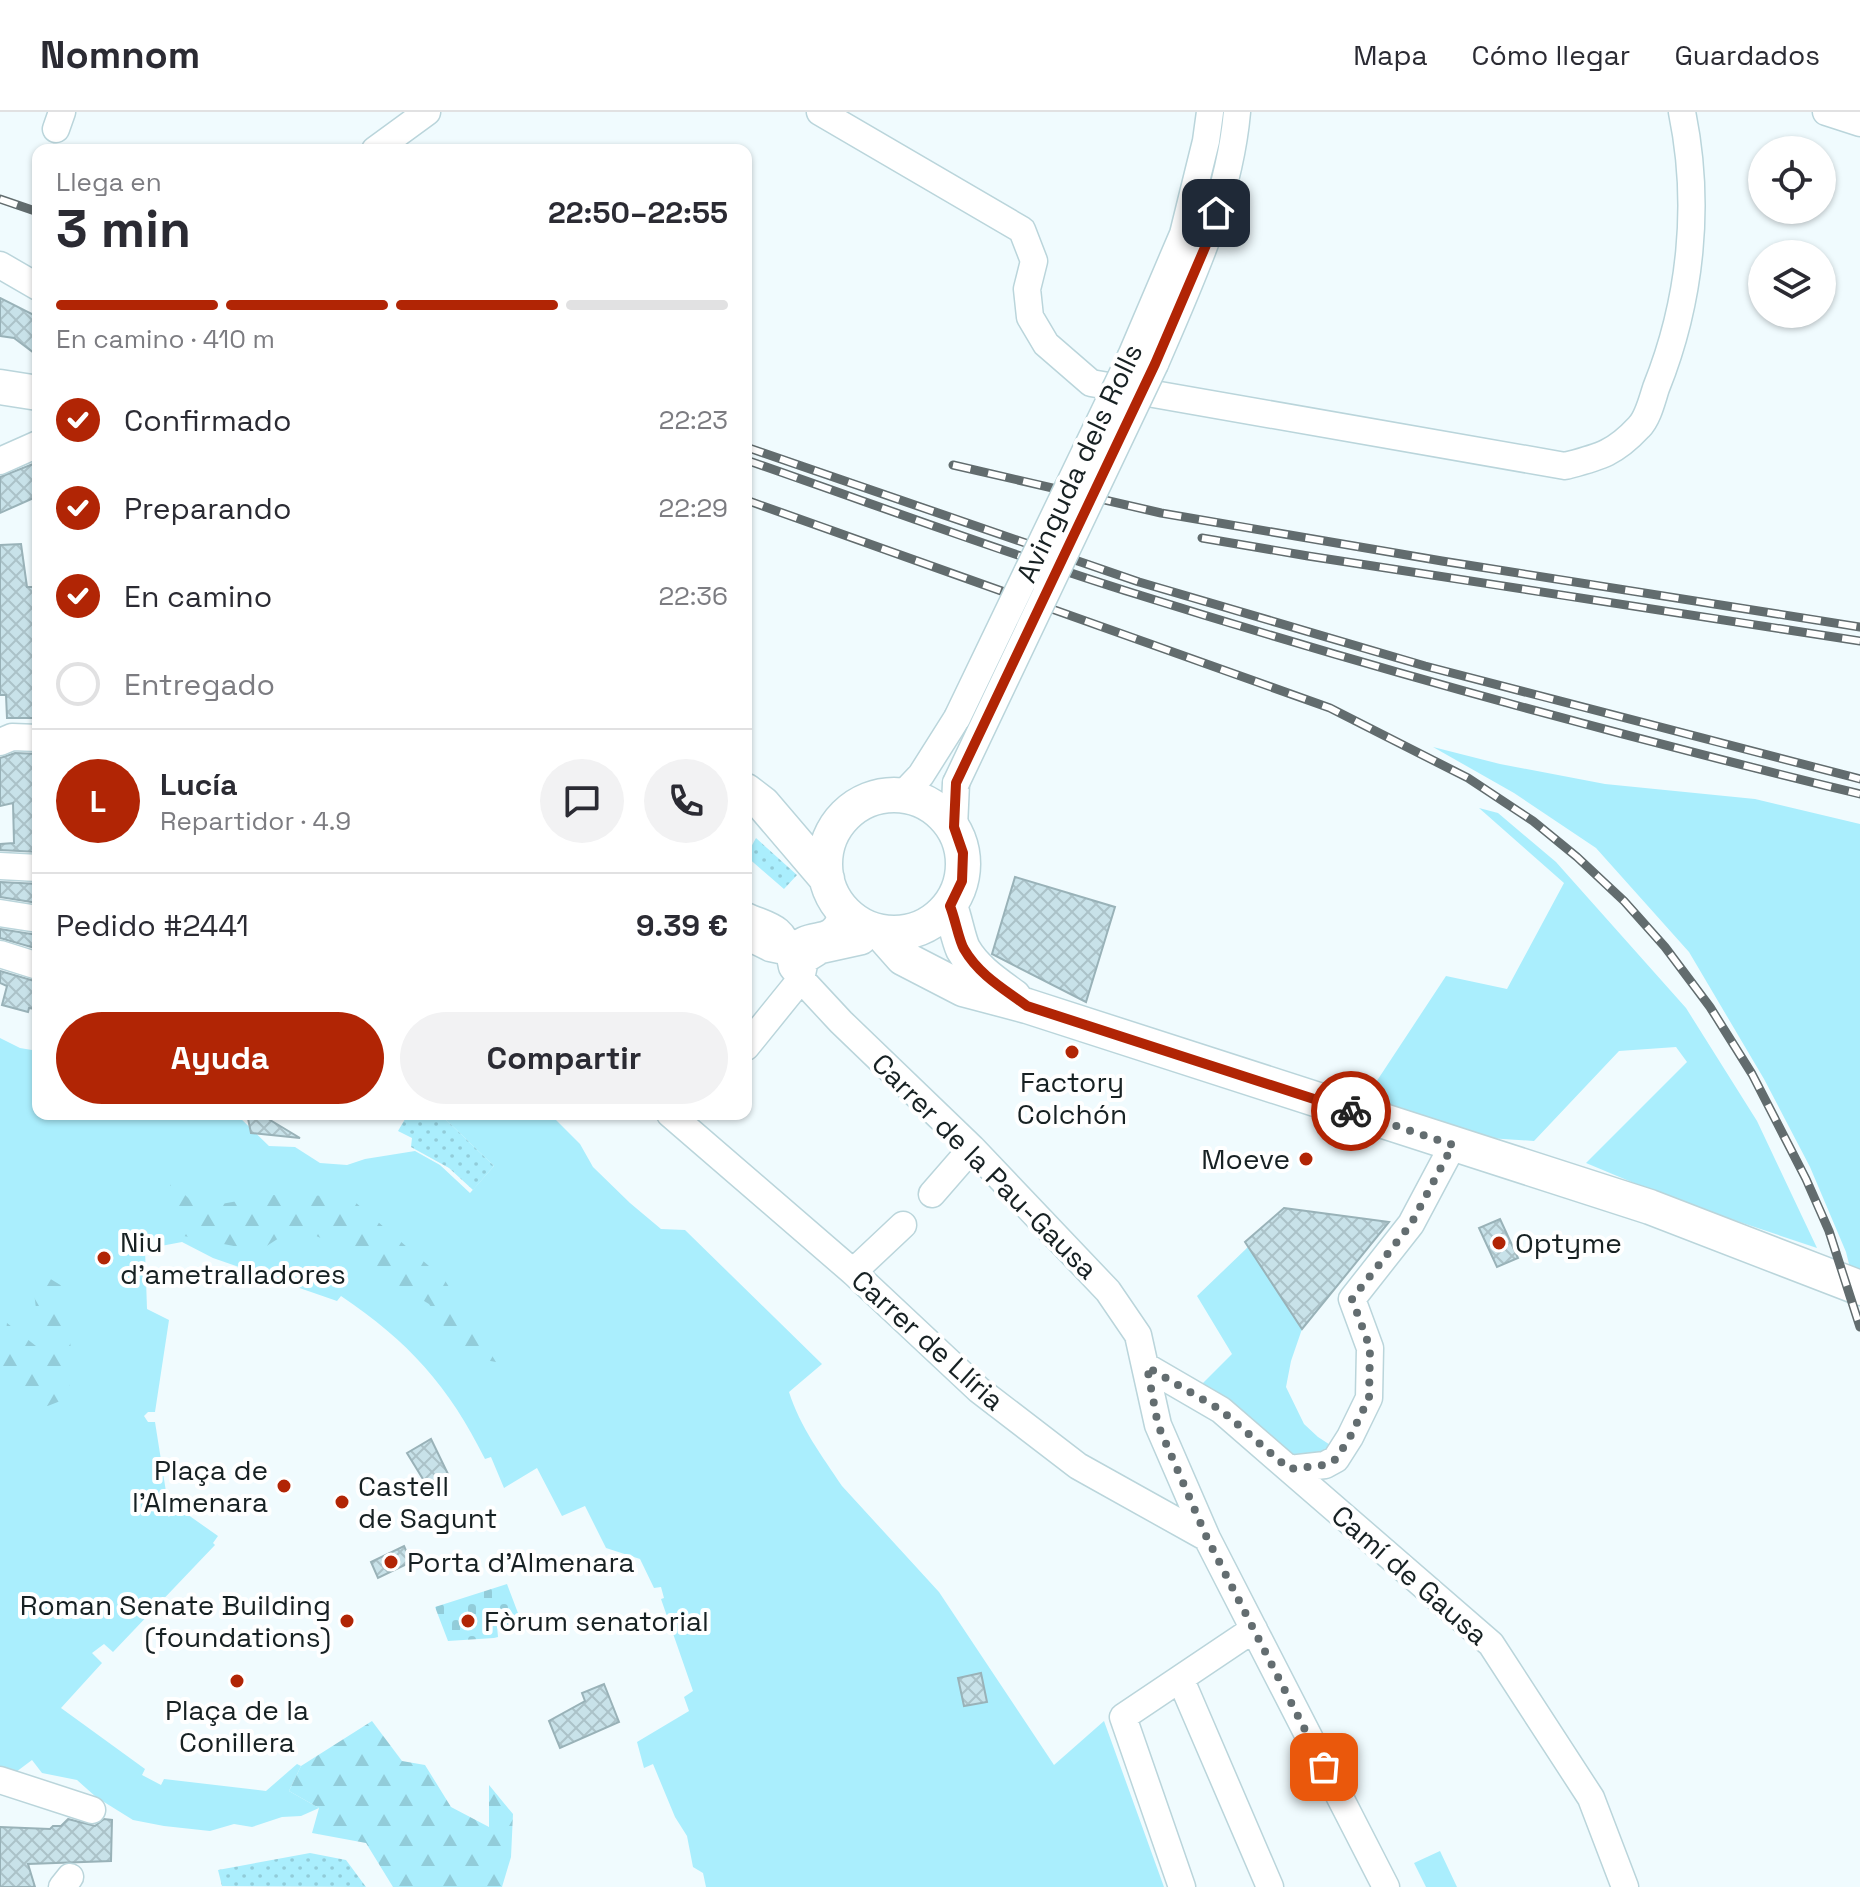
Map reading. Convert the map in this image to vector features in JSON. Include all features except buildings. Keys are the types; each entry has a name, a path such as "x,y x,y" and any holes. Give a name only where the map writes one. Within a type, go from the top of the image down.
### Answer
{"main road":[{"path":"0,371 32,376"},
{"path":"0,387 32,392"},
{"path":"754,798 795,817 823,819 850,810 875,796 912,785 923,800 940,811 954,827 963,853 962,881 950,906 930,923 918,928 906,932 876,931"},
{"path":"754,798 827,879"},
{"path":"850,810 834,829 825,853 827,879 833,896 843,910 876,931 903,958 963,989 1027,1006 1650,1207 1860,1288"},
{"path":"950,906 958,924 962,947 984,976 1027,1006"}],"street":[{"path":"383,144 427,112"},
{"path":"820,112 1022,230 1034,261 1027,289 1030,317 1046,344 1091,383 1565,466 1608,454 1642,425 1665,366 1686,285 1692,242 1689,148 1682,112"},
{"name":"Avinguda dels Rolls","path":"912,785 957,718 1131,356 1183,234 1210,112"},
{"name":"Avinguda dels Rolls","path":"954,827 956,783 1155,364 1209,238 1235,140 1237,112"},
{"path":"1826,112 1860,123"},
{"path":"0,265 32,284"},
{"path":"0,461 32,447"},
{"path":"0,866 32,868"},
{"path":"752,939 770,948 830,933 839,926 843,910"},
{"path":"0,913 32,918"},
{"path":"752,919 781,931 785,946"},
{"path":"752,1040 801,979 805,960 821,950 862,941 876,931"},
{"name":"Carrer de la Pau-Gausa","path":"785,946 792,967 801,979 851,1032 972,1148 1108,1291 1138,1335 1158,1425 1207,1538"},
{"path":"0,954 32,964"},
{"name":"Carrer de Llíria","path":"683,1120 979,1390 1078,1466 1207,1538"},
{"path":"1289,1469 1325,1465 1336,1459 1350,1437 1369,1398 1370,1348 1352,1299 1411,1224 1453,1145"},
{"path":"932,1194 972,1148"},
{"path":"853,1272 903,1225"},
{"name":"Camí de Gausa","path":"1147,1367 1221,1410 1491,1644 1591,1798 1625,1887"},
{"path":"1207,1538 1376,1883"},
{"path":"1182,1887 1123,1717 1254,1629"},
{"path":"1181,1680 1270,1887"},
{"path":"0,1780 92,1810"}],"green space":[{"path":"1433,747 1500,764 1605,784 1755,799 1860,824 1860,1275 1851,1272 1846,1252 1810,1167 1764,1079 1689,952 1596,848 1514,793"},
{"path":"1479,808 1498,813 1556,862 1686,1008 1757,1121 1817,1248 1677,1201 1586,1163 1687,1062 1676,1047 1619,1051 1534,1141 1488,1138 1359,1108 1446,976 1507,989 1564,883"},
{"path":"756,838 797,875 784,889 752,861 752,845"},
{"path":"0,1038 32,1050 32,1120 242,1120 269,1146 295,1147 320,1163 347,1165 415,1151 440,1165 470,1193 494,1166 446,1120 556,1120 580,1144 593,1167 630,1203 661,1229 685,1230 822,1364 789,1392 819,1452 842,1486 939,1592 1054,1765 1104,1721 1164,1887 706,1887 703,1873 693,1867 687,1836 675,1817 653,1764 644,1768 637,1742 689,1711 684,1697 693,1691 661,1599 664,1598 661,1587 654,1588 640,1559 606,1548 585,1506 562,1516 537,1468 504,1488 491,1457 485,1459 457,1409 425,1367 387,1330 341,1296 337,1301 213,1258 182,1242 145,1249 147,1309 169,1320 155,1412 144,1416 148,1422 155,1422 167,1498 159,1508 169,1517 175,1509 174,1505 218,1536 213,1543 215,1545 113,1652 104,1644 92,1653 102,1663 61,1708 145,1769 142,1775 161,1785 164,1779 266,1791 297,1764 301,1766 289,1791 319,1808 301,1816 282,1817 252,1827 234,1824 210,1831 164,1826 133,1820 96,1797 77,1780 42,1773 32,1760 12,1775 0,1772"},
{"path":"404,1120 446,1120 494,1166 473,1190 449,1168 411,1147 412,1138 398,1131"},
{"path":"170,1181 199,1208 272,1195 348,1196 444,1279 496,1362 464,1356 429,1304 323,1239 296,1227 259,1251 174,1234"},
{"path":"1248,1247 1302,1329 1286,1387 1304,1424 1341,1452 1289,1469 1198,1388 1232,1354 1197,1296"},
{"path":"31,1267 62,1286 72,1356 68,1398 40,1409 12,1391 0,1390 0,1353 3,1352 7,1323 41,1350"},
{"path":"507,1584 521,1621 509,1630 506,1624 497,1626 498,1637 448,1641 435,1607"},
{"path":"372,1721 402,1761 425,1765 451,1807 489,1827 489,1785 513,1814 511,1857 502,1887 393,1887 366,1843 312,1833 319,1808 289,1791 301,1766"},
{"path":"1440,1851 1457,1887 1426,1887 1414,1863"},
{"path":"310,1853 346,1860 366,1887 222,1886 218,1870"}],"railway":[{"path":"0,199 32,210"},
{"path":"752,449 1139,582 1425,666 1860,779"},
{"path":"752,462 1038,562 1316,649 1496,700 1860,794"},
{"path":"953,465 1161,513 1860,627"},
{"path":"752,502 1330,708 1468,778 1533,821 1624,901 1665,947 1710,1007 1752,1074 1806,1179 1829,1231 1860,1327"},
{"path":"1202,538 1860,641"}],"way so far":[{"path":"1324,1767 1207,1538 1158,1425 1147,1367 1221,1410 1289,1469 1325,1465 1336,1459 1369,1398 1370,1348 1352,1299 1411,1224 1453,1145 1351,1111"}],"place":[{"name":"Factory Colchón","path":"1072,1052"},
{"name":"Moeve","path":"1306,1159"},
{"name":"Optyme","path":"1499,1243"},
{"name":"Niu d'ametralladores","path":"104,1258"},
{"name":"Plaça de l'Almenara","path":"284,1486"},
{"name":"Castell de Sagunt","path":"342,1502"},
{"name":"Porta d'Almenara","path":"391,1562"},
{"name":"Roman Senate Building (foundations)","path":"347,1621"},
{"name":"Fòrum senatorial","path":"468,1621"},
{"name":"Plaça de la Conillera","path":"237,1681"}],"route":[{"path":"1216,213 1209,238 1155,364 956,783 954,827 963,853 962,881 950,906 958,924 962,947 984,976 1027,1006 1351,1111"}]}
